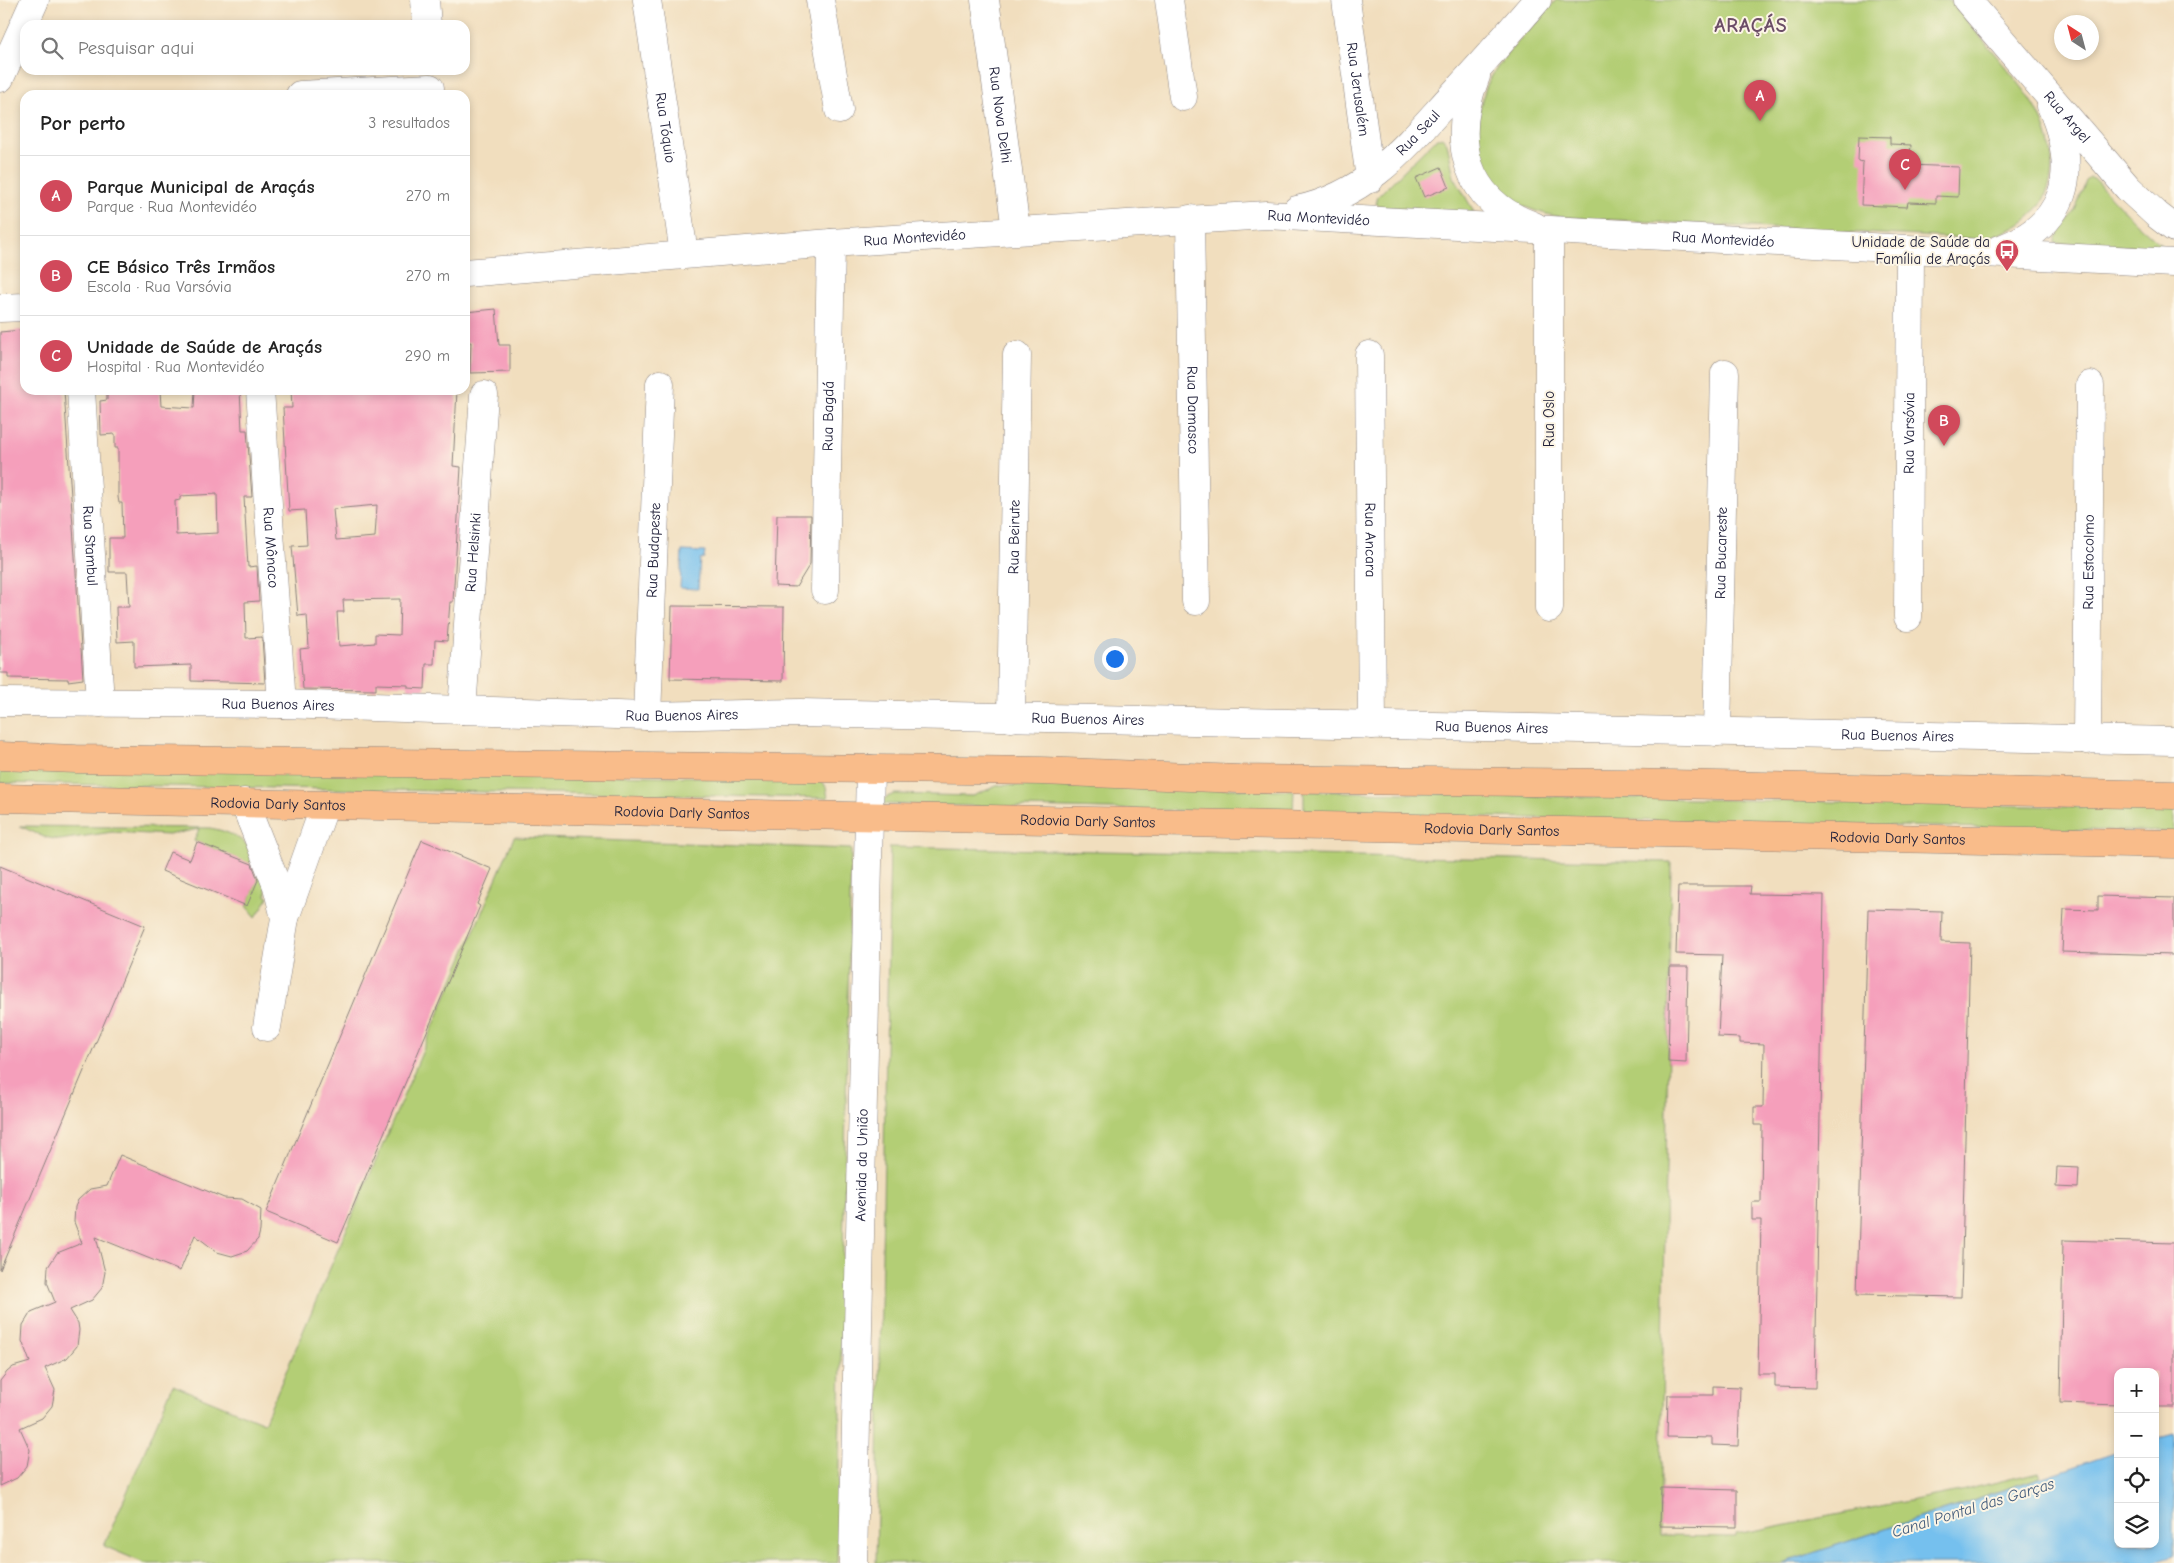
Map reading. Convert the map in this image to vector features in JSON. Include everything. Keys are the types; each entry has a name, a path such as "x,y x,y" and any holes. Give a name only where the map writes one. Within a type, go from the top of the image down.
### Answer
{"main road":[{"path":"0,756 76,759 1042,771 1239,779 1626,783 2174,795"},
{"name":"Rodovia Darly Santos","path":"0,798 2174,844"}],"street":[{"path":"26,20 35,0"},
{"path":"425,0 426,20"},
{"name":"Rua Tóquio","path":"648,0 684,254"},
{"path":"820,0 840,110"},
{"name":"Rua Nova Delhi","path":"985,0 1016,230"},
{"path":"1169,0 1183,97"},
{"name":"Rua Jerusalém","path":"1346,0 1370,179"},
{"name":"Rua Seul","path":"1266,214 1287,212 1329,201 1370,179 1390,163 1487,58 1537,0"},
{"name":"Rua Argel","path":"1967,0 2128,188 2174,228"},
{"path":"0,78 20,33"},
{"path":"1487,58 1472,85 1464,114 1463,139 1467,164 1474,181 1484,195 1496,205 1525,222 1549,231"},
{"path":"1976,253 1994,251 2026,238 2040,227 2062,199 2065,178 2063,140 2050,104 2029,73"},
{"path":"359,90 430,84"},
{"name":"Rua Montevidéo","path":"470,273 831,242 1266,214 1549,231 2174,262"},
{"name":"Rua Damasco","path":"1190,219 1196,601"},
{"name":"Rua Oslo","path":"1549,231 1549,608"},
{"name":"Rua Bagdá","path":"825,590 831,242"},
{"name":"Rua Varsóvia","path":"1908,617 1910,250"},
{"path":"0,308 20,307"},
{"name":"Rua Beirute","path":"1011,718 1017,354"},
{"name":"Rua Ancara","path":"1369,354 1372,725"},
{"name":"Rua Bucareste","path":"1717,732 1725,374"},
{"name":"Rua Budapeste","path":"647,716 660,384"},
{"name":"Rua Estocolmo","path":"2087,740 2090,385"},
{"name":"Rua Stambul","path":"81,395 100,703"},
{"name":"Rua Mônaco","path":"260,395 282,704"},
{"name":"Rua Helsinki","path":"462,710 484,395"},
{"name":"Rua Buenos Aires","path":"0,702 282,704 647,716 800,713 2174,741"},
{"name":"Avenida da União","path":"853,1563 870,769"},
{"path":"244,802 277,886 285,918"},
{"path":"267,1027 285,918 325,805"}],"green space":[{"path":"1556,0 1949,0 2017,81 2037,110 2047,133 2052,155 2051,176 2046,194 2036,211 2021,224 2001,233 1976,239 1561,217 1527,208 1513,201 1491,180 1484,166 1480,150 1479,113 1488,83 1494,72 1510,51"},
{"path":"1442,137 1447,143 1454,177 1473,213 1379,207 1376,204 1378,196 1435,140"},
{"path":"2090,178 2094,179 2134,221 2164,248 2055,243 2055,239 2075,210 2086,181"},
{"path":"0,764 821,779 826,787 828,798 0,783"},
{"path":"999,785 1294,790 1293,813 882,804 885,798 894,794 973,796"},
{"path":"1304,791 2174,809 2174,832 1304,813"},
{"path":"20,826 210,828 223,831 235,836 253,851 259,860 263,871 266,883 266,896 269,897 256,917 247,906 262,869 194,841 199,829 168,835 112,832 60,840 44,837"},
{"path":"514,837 851,849 837,1563 144,1563 104,1546 173,1385 264,1423"},
{"path":"890,847 1671,862 1660,1536 1736,1537 1736,1534 1965,1490 2038,1472 2041,1477 1783,1563 876,1563"}],"water":[{"path":"682,551 705,552 704,558 700,559 698,589 680,588"},
{"name":"Canal Pontal das Garças","path":"2174,1434 2174,1556 2151,1563 1783,1563 2114,1453 2114,1548 2159,1548 2159,1438"}],"building":[{"path":"1859,136 1890,137 1890,144 1911,145 1909,165 1959,167 1958,197 1936,196 1936,203 1908,202 1907,207 1861,205 1863,162 1858,161"},
{"path":"1441,167 1449,187 1424,197 1416,178"},
{"path":"496,309 499,345 510,345 510,372 470,373 470,312"},
{"path":"20,330 20,395 64,395 83,679 68,681 68,679 8,678 8,673 0,673 0,332"},
{"path":"107,395 160,395 161,406 194,408 195,395 240,395 242,430 247,430 252,497 244,497 248,567 257,566 259,601 245,602 246,638 262,637 265,683 191,681 191,665 134,667 134,641 117,642 116,607 129,607 127,572 109,572 109,538 123,538 122,503 119,503 118,497 118,448 115,448 115,434 101,435 100,401 107,400","holes":["217,494 218,533 176,535 175,501 180,500 180,496"]},
{"path":"291,395 457,395 453,466 461,467 453,602 450,602 447,641 435,640 434,664 426,664 425,689 408,688 408,685 376,684 376,690 303,689 300,649 309,648 307,615 298,616 292,546 307,545 305,510 289,511 283,408 292,408","holes":["377,505 375,537 336,540 333,509","400,599 399,635 375,634 375,643 339,646 337,612 344,612 343,600"]},
{"path":"777,515 811,515 810,564 796,587 775,586"},
{"path":"672,606 784,607 783,681 670,679"},
{"path":"422,840 492,869 477,904 480,906 338,1242 266,1212"},
{"path":"197,842 252,864 258,880 247,906 162,871 170,852 190,860"},
{"path":"0,866 145,926 0,1270"},
{"path":"1678,886 1751,886 1750,894 1824,895 1815,1388 1775,1387 1775,1374 1758,1374 1761,1220 1752,1220 1752,1202 1761,1202 1762,1125 1754,1125 1754,1107 1763,1107 1764,1044 1740,1043 1740,1038 1718,1037 1722,955 1676,954"},
{"path":"2098,896 2174,898 2174,955 2062,952 2064,909 2098,910"},
{"path":"1868,909 1942,911 1941,942 1970,943 1961,1297 1857,1295"},
{"path":"1670,967 1688,967 1686,1063 1668,1062"},
{"path":"120,1155 224,1198 242,1199 261,1210 258,1239 247,1251 232,1256 217,1252 195,1235 180,1271 96,1237 105,1272 102,1288 92,1300 70,1310 78,1323 77,1346 67,1358 45,1368 55,1390 52,1406 42,1418 20,1428 30,1450 27,1466 17,1478 0,1486 0,1381 13,1367 30,1362 22,1341 23,1325 31,1312 55,1302 47,1282 48,1267 57,1253 82,1243 74,1222 75,1207 78,1200 90,1189 107,1186"},
{"path":"2057,1167 2079,1168 2078,1188 2056,1187"},
{"path":"2063,1240 2174,1243 2174,1407 2159,1407 2159,1368 2114,1368 2114,1405 2060,1403"},
{"path":"1713,1386 1740,1387 1738,1446 1712,1445 1712,1438 1667,1437 1668,1395 1713,1395"},
{"path":"1661,1488 1737,1490 1737,1527 1660,1526"}],"place":[{"name":"Parque Municipal de Araçás","path":"1760,121"},
{"name":"Unidade de Saúde de Araçás","path":"1905,190"},
{"name":"Unidade de Saúde da Família de Araçás","path":"2007,272"},
{"name":"CE Básico Três Irmãos","path":"1944,446"}],"district":[{"name":"ARAÇÁS","path":"1751,25"}]}
